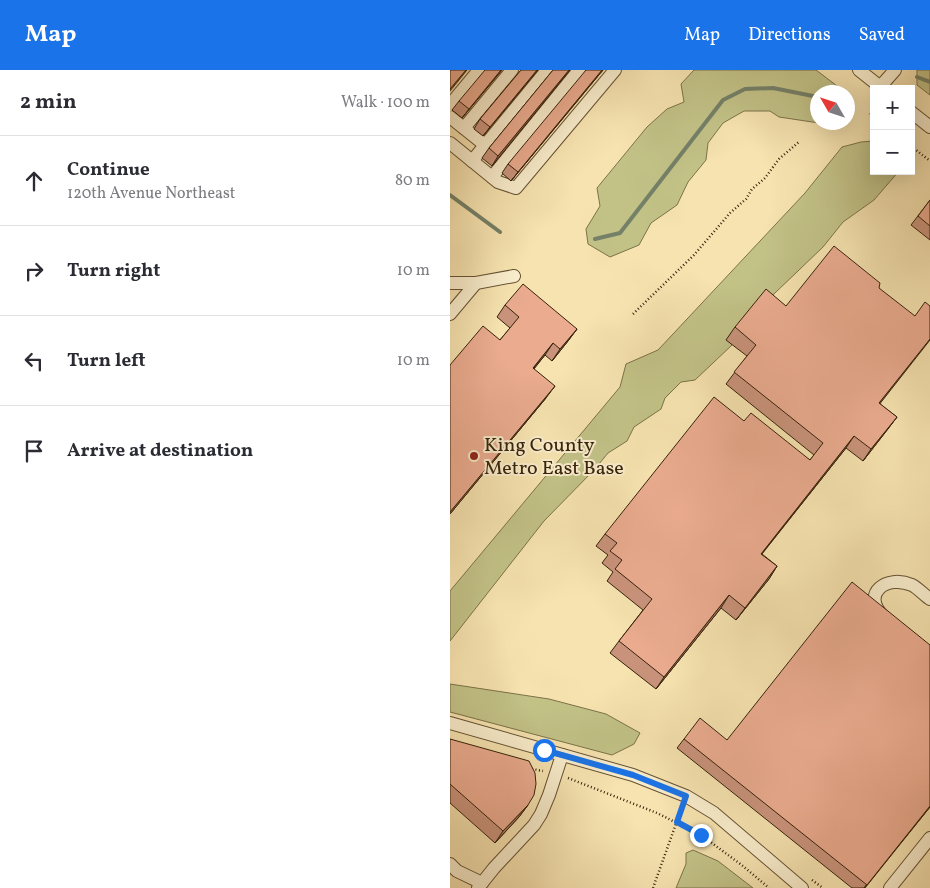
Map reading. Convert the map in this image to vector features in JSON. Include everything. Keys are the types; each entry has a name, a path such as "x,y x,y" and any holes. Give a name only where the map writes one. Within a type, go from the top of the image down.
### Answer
{"street":[{"path":"450,104 479,70"},
{"path":"464,128 512,70"},
{"path":"472,161 547,70"},
{"path":"492,177 580,70"},
{"path":"450,143 498,182 516,188 615,70"},
{"path":"860,70 878,85"},
{"path":"883,85 895,70"},
{"path":"915,115 930,127"},
{"path":"450,117 485,146"},
{"path":"450,283 476,283 514,276"},
{"path":"450,314 476,283"},
{"path":"895,625 881,614 875,603 876,592 882,584 894,581 912,585 930,599"},
{"path":"450,723 633,775 686,796 714,813 802,888"},
{"path":"450,864 457,872 480,886 534,825 541,814 562,754"},
{"path":"890,888 930,838"}],"path":[{"path":"633,314 694,255 730,213 746,199 752,189 765,178 786,152 800,141"},
{"path":"915,149 930,161"},
{"path":"570,779 677,822 701,835 769,888"},
{"path":"653,888 686,796"}],"green space":[{"path":"694,70 816,70 836,85 810,85 810,122 779,117 770,111 744,111 723,123 708,143 706,160 688,182 677,205 651,223 639,245 610,257 588,244 586,229 600,206 597,188 647,127 667,109 684,102 681,84"},
{"path":"917,70 930,70 930,95 917,85"},
{"path":"870,141 870,175 896,175 874,200 843,222 823,247 727,339 732,345 695,380 681,382 665,398 661,409 634,427 627,441 608,453 544,521 450,641 450,591 620,387 626,364 658,350 805,193 842,147"},
{"path":"450,684 549,699 606,714 640,733 634,744 612,755 450,712"},
{"path":"693,850 718,861 753,888 676,888 686,864 686,853"}],"building":[{"path":"450,70 466,70 450,89"},
{"path":"485,70 501,70 469,109 459,101"},
{"path":"521,70 537,70 490,127 480,119"},
{"path":"553,70 569,70 498,156 489,148"},
{"path":"586,70 602,70 518,172 508,164"},
{"path":"930,200 930,226 918,216"},
{"path":"834,246 880,283 879,288 915,316 925,302 930,306 930,339 879,403 897,417 871,449 854,436 761,554 777,566 745,608 729,595 664,677 619,641 652,599 615,569 622,560 610,551 617,543 605,534 714,397 744,421 751,413 810,460 823,443 734,372 756,345 735,327 766,289 786,306"},
{"name":"King County Metro East Base","path":"523,284 577,329 560,349 553,343 533,368 555,386 450,512 450,365 483,326 500,340 519,317 505,305"},
{"path":"852,582 930,645 930,806 867,885 684,739 700,718 727,740"},
{"path":"450,739 529,761 535,773 534,795 528,805 503,831 450,784"}],"waterway":[{"path":"917,77 930,82"},
{"path":"595,239 620,233 723,100 745,89 773,88 810,95"},
{"path":"450,195 500,232"}],"place":[{"name":"King County Metro East Base","path":"474,456"}],"route":[{"path":"544,750 633,775 686,796 677,822 701,835"}]}
